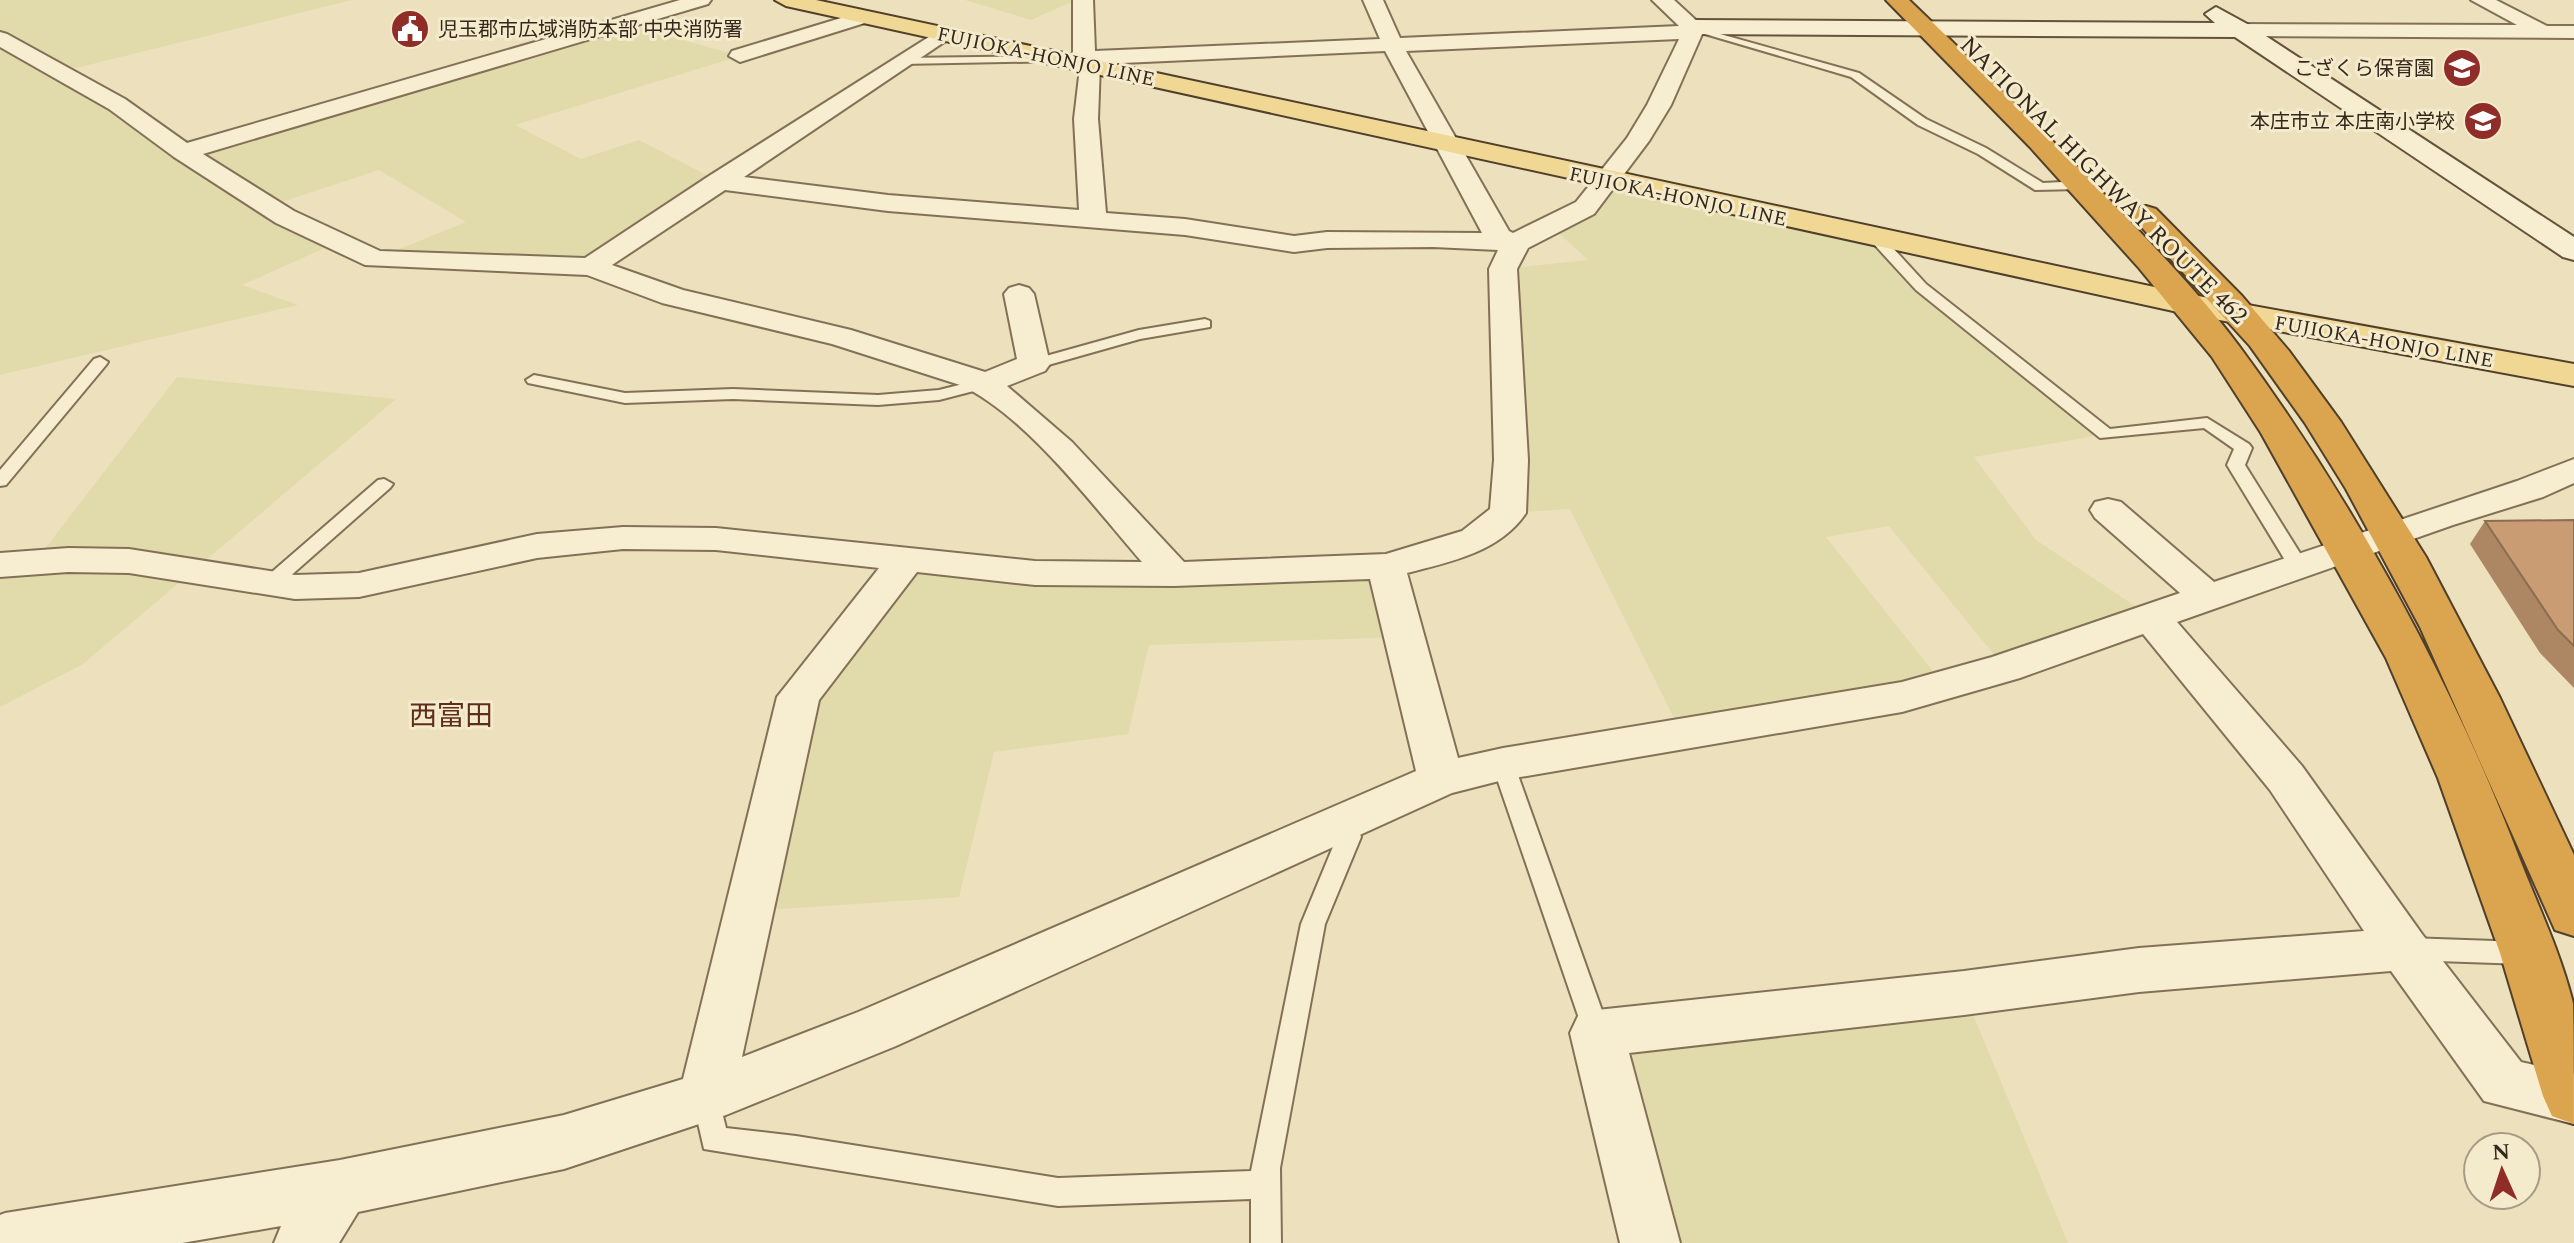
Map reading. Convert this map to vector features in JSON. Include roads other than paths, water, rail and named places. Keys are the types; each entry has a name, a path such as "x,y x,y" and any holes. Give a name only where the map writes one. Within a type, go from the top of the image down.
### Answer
{"highway":[{"name":"NATIONAL HIGHWAY ROUTE 462","path":"1923,14 2081,185 2225,351 2349,549 2409,658 2463,778 2528,953 2574,1097"},
{"name":"NATIONAL HIGHWAY ROUTE 462","path":"1923,14 2118,186 2243,315 2279,361 2394,534 2516,784 2574,914"}],"main road":[{"name":"FUJIOKA-HONJO LINE","path":"786,0 1078,61 1877,239 2243,315 2574,375"}],"street":[{"path":"183,152 701,0"},
{"path":"1083,0 1083,34 1078,61 1086,119 1093,218"},
{"path":"1373,0 1375,22 1393,46 1498,237 1516,243"},
{"path":"1662,0 1692,30"},
{"path":"2195,0 2574,251"},
{"path":"2481,0 2574,46"},
{"path":"1078,61 1692,30 1923,14 2241,30 2574,32"},
{"path":"740,56 864,17"},
{"path":"718,181 888,203 1185,227 1294,244 1357,240 1516,243 1585,208 1637,141 1659,105 1692,30"},
{"path":"1083,34 1111,33"},
{"path":"591,267 943,34"},
{"path":"0,38 117,104 183,152 285,217 375,259 591,267 623,282 722,312 873,343 983,384 1068,460 1174,574"},
{"path":"0,565 68,560 129,561 295,587 359,585 537,546 623,538 716,539 1035,573 1174,574 1386,566 1435,554 1475,539 1508,513 1511,460 1503,269 1516,243"},
{"path":"983,384 1034,364 1019,294"},
{"path":"5,1243 340,1188 564,1142 706,1097 877,1029 1441,779 1503,764 1902,697 2005,668 2150,616 2530,489 2574,470"},
{"path":"2108,510 2208,597"},
{"path":"706,1097 798,697 907,559"},
{"path":"1386,566 1441,779"},
{"path":"2150,616 2286,778 2404,949 2504,1083 2574,1097"},
{"path":"1650,1243 1597,1033 1949,995 2139,970 2404,949"},
{"path":"304,1243 340,1188"}],"lane":[{"path":"1692,30 1855,75 1922,122 1982,151 2040,187 2081,185"},
{"path":"902,61 1078,61"},
{"path":"1877,239 1921,287 2106,434 2207,423 2243,448 2236,465 2298,566"},
{"path":"1034,364 1139,335 1205,324"},
{"path":"0,481 100,362"},
{"path":"534,380 625,398 733,394 878,400 939,395 983,384"},
{"path":"272,582 384,484"},
{"path":"1503,764 1597,1033"},
{"path":"1266,1243 1266,1168 1313,924 1349,837 1346,819"},
{"path":"2404,949 2528,953"},
{"path":"706,1097 714,1140 796,1149 1058,1192 1266,1184"}],"place":[{"name":"児玉郡市広域消防本部 中央消防署","path":"410,29"},
{"name":"こざくら保育園","path":"2462,68"},
{"name":"本庄市立 本庄南小学校","path":"2483,121"}],"district":[{"name":"西富田","path":"451,715"}]}
